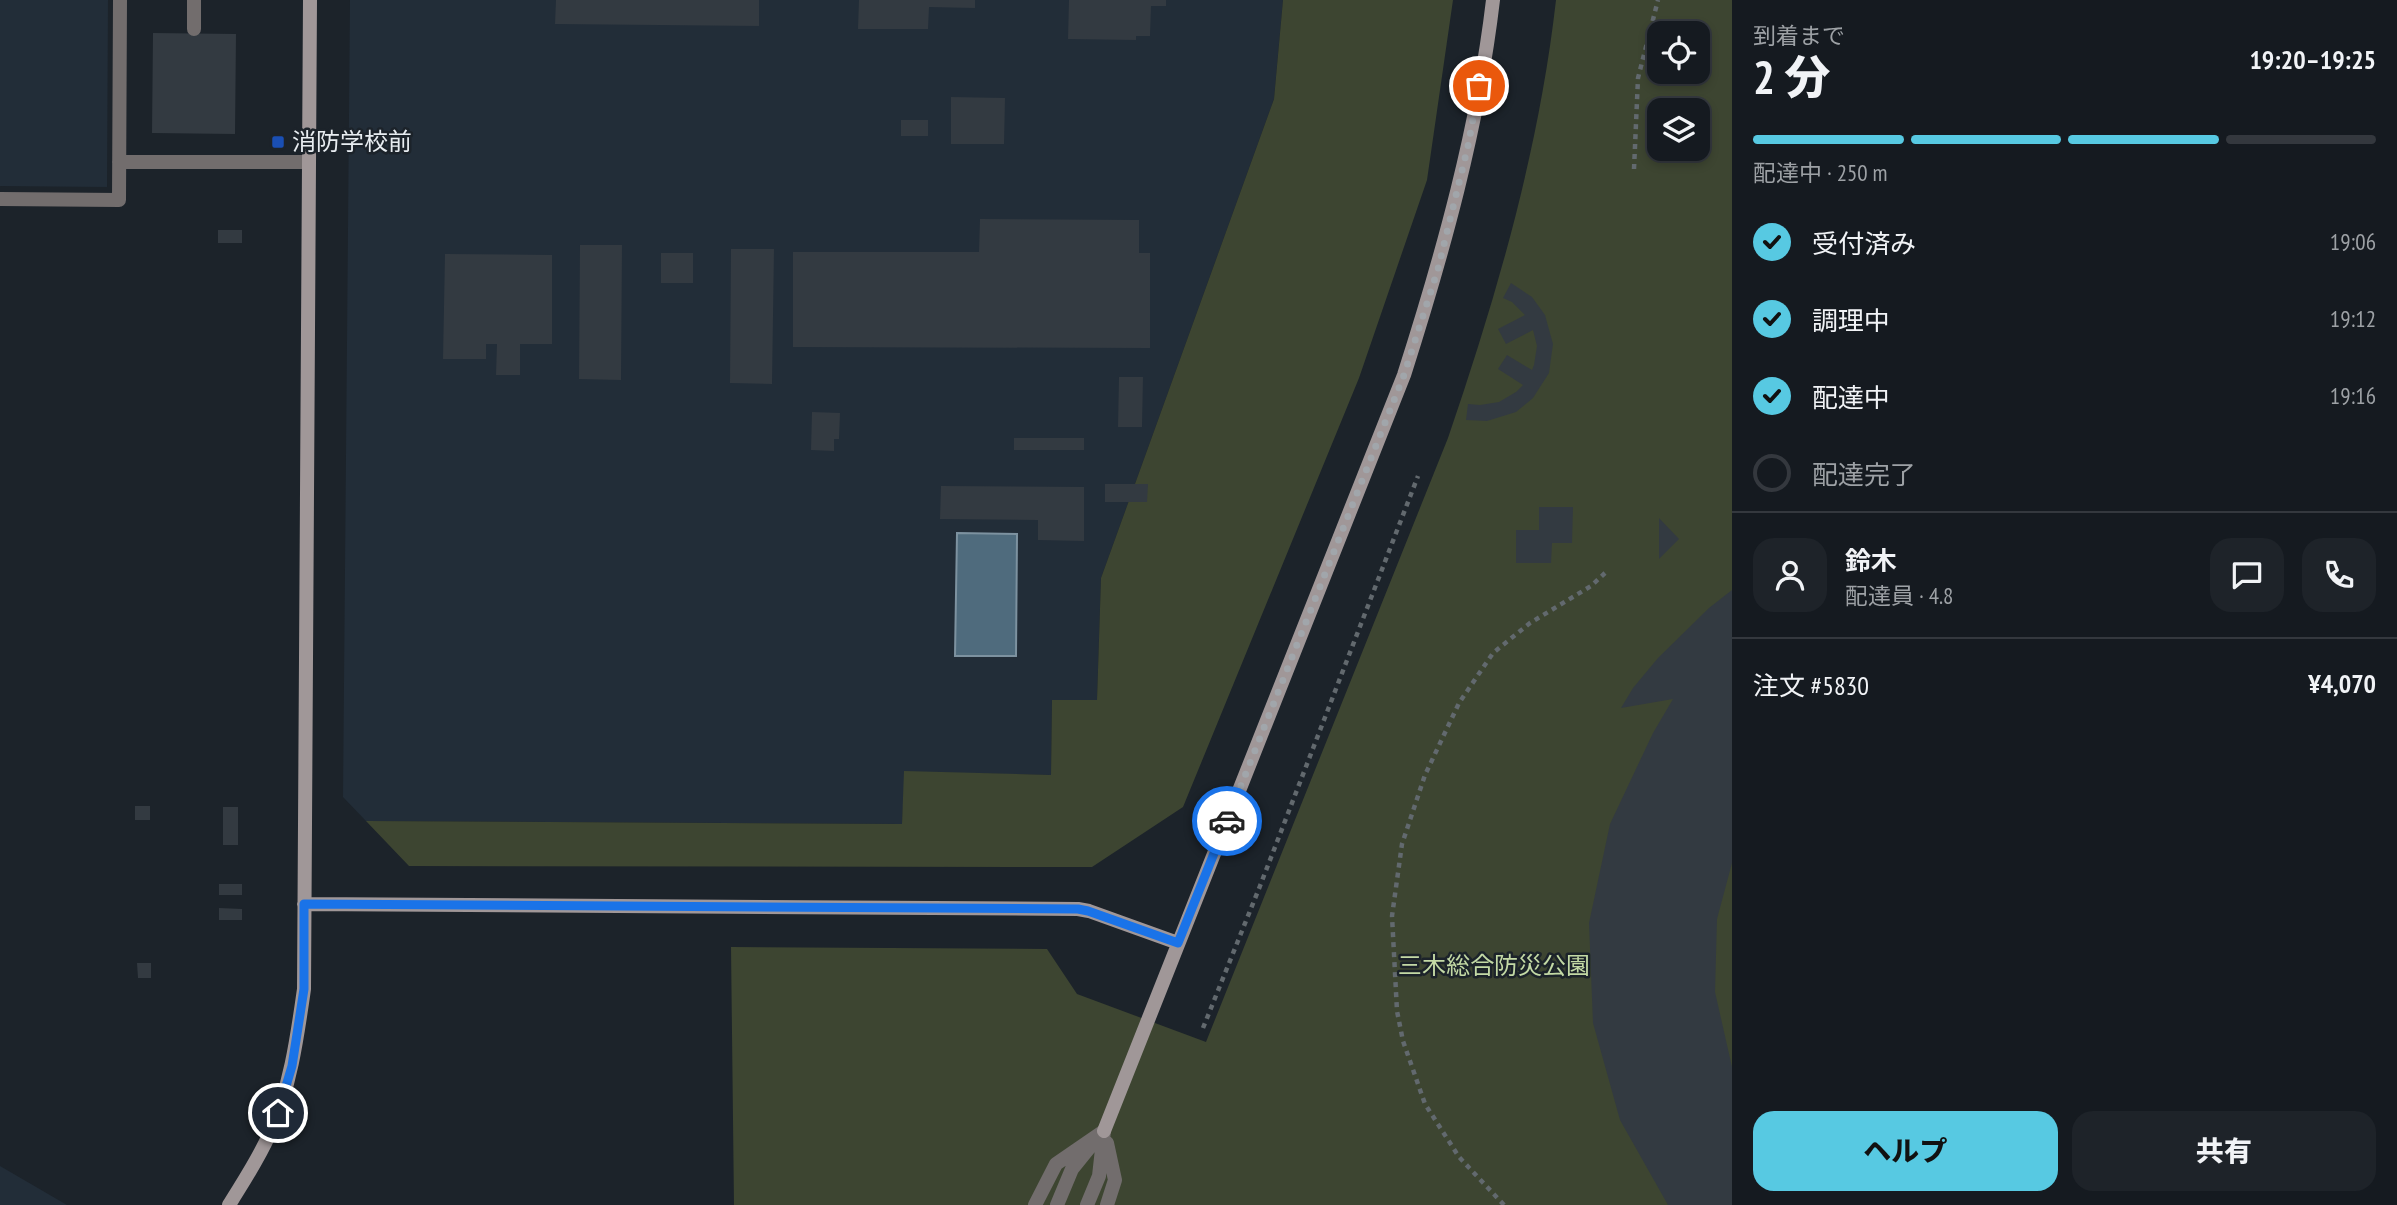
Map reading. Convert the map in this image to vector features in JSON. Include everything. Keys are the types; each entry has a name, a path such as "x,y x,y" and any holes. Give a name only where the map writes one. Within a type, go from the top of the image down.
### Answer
{"street":[{"path":"229,1205 270,1135 292,1066 304,989 310,0"},
{"path":"1104,1131 1404,375 1438,269 1468,146 1493,0"},
{"path":"304,904 1078,909 1178,943"}],"lane":[{"path":"0,199 119,200 120,0"},
{"path":"194,0 194,29"},
{"path":"119,162 309,162"},
{"path":"1035,1205 1056,1164 1104,1131"},
{"path":"1057,1205 1072,1168 1104,1131"},
{"path":"1087,1205 1099,1176 1104,1131"},
{"path":"1104,1131 1115,1180 1107,1205"}],"path":[{"path":"1634,169 1638,78 1658,0"},
{"path":"1203,1028 1418,475"},
{"path":"1504,1205 1459,1157 1425,1104 1403,1041 1397,1011 1392,916 1402,844 1425,775 1453,715 1493,653 1530,623 1591,586 1605,573"}],"shaded area":[{"path":"0,0 108,0 107,187 0,186"},
{"path":"350,0 1283,0 1274,99 1101,578 1097,700 1052,701 1051,775 905,772 902,824 366,821 343,797"},
{"path":"957,533 1017,534 1016,656 955,656"},
{"path":"0,1166 67,1205 0,1205"}],"green space":[{"path":"1283,0 1453,0 1427,180 1359,378 1183,807 1092,867 409,866 366,821 902,824 904,771 1051,775 1052,700 1097,700 1101,578 1274,99"},
{"name":"三木総合防災公園","path":"1556,0 1732,0 1732,1205 734,1205 731,947 1047,949 1077,994 1206,1042 1448,438 1499,276 1539,112"}],"building":[{"path":"556,0 759,0 759,26 555,24"},
{"path":"859,0 975,0 975,8 929,7 928,29 858,29"},
{"path":"1069,0 1166,0 1166,6 1151,6 1150,36 1136,36 1136,40 1068,39"},
{"path":"153,33 236,34 235,134 152,133"},
{"path":"951,97 1005,98 1004,144 951,144"},
{"path":"901,120 928,120 928,136 901,136"},
{"path":"980,219 1139,220 1139,253 1150,253 1150,348 793,347 793,252 979,252"},
{"path":"218,230 242,230 242,243 218,243"},
{"path":"580,245 622,245 621,380 579,379"},
{"path":"731,249 774,249 772,384 730,383"},
{"path":"661,253 693,253 693,283 661,283"},
{"path":"445,254 552,255 552,344 520,344 520,375 496,375 497,344 486,344 486,359 443,359"},
{"path":"1511,283 1532,297 1545,315 1553,344 1549,373 1533,398 1516,412 1487,421 1466,420 1468,404 1499,402 1523,385 1498,369 1507,355 1532,370 1534,365 1537,346 1533,330 1506,344 1498,329 1525,315 1512,302 1503,298"},
{"path":"1119,377 1143,377 1142,427 1118,427"},
{"path":"812,412 840,413 839,439 834,439 834,451 811,450"},
{"path":"1014,438 1084,438 1084,450 1014,450"},
{"path":"1105,484 1148,484 1147,502 1105,502"},
{"path":"941,486 1084,487 1084,541 1038,540 1038,520 940,519"},
{"path":"1539,507 1573,507 1572,543 1552,543 1551,563 1516,563 1516,530 1539,530"},
{"path":"1659,518 1679,539 1659,559"},
{"path":"1732,590 1732,863 1717,919 1715,992 1732,1067 1732,1205 1668,1205 1620,1120 1593,1023 1589,923 1610,824 1653,733 1673,699 1621,708 1633,688 1658,658 1709,608"},
{"path":"135,806 150,806 150,820 135,820"},
{"path":"223,807 238,807 238,845 223,845"},
{"path":"219,884 242,884 242,895 219,895"},
{"path":"219,908 242,909 242,920 219,920"},
{"path":"137,963 151,963 151,978 138,978"}],"way so far":[{"path":"1227,821 1404,375 1438,269 1468,146 1479,86"}],"place":[{"name":"消防学校前","path":"278,142"}],"route":[{"path":"278,1113 292,1066 304,989 304,904 1078,909 1178,943 1227,821"}]}
